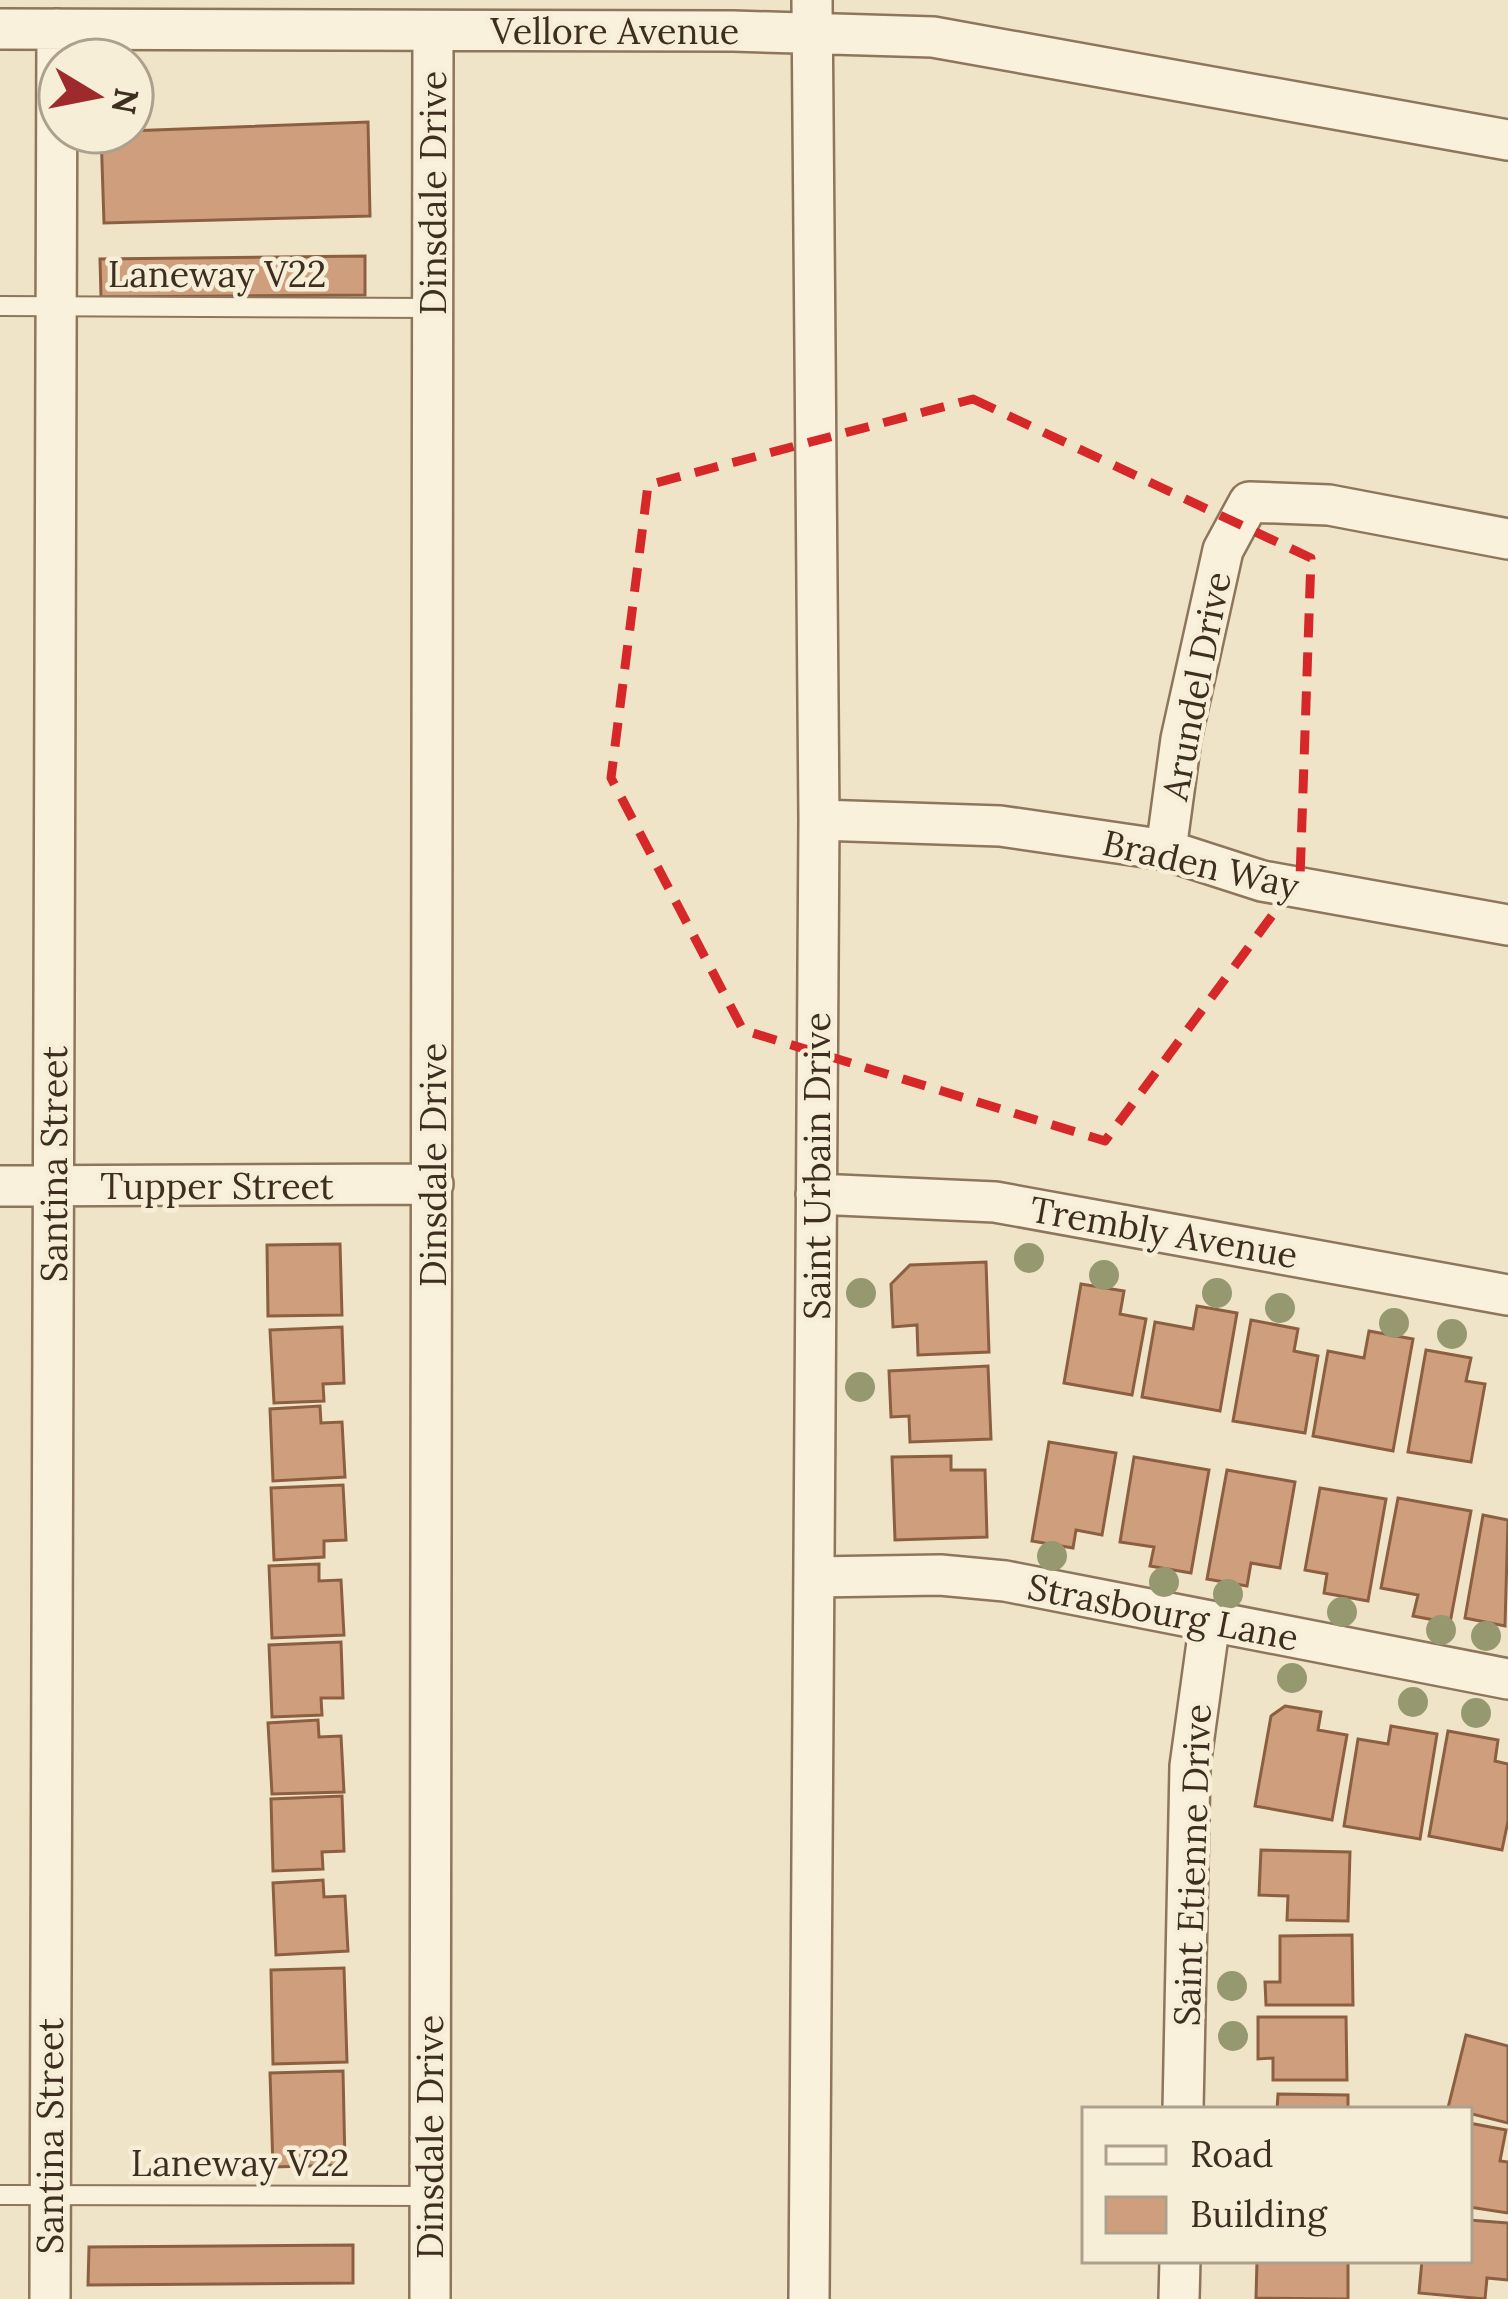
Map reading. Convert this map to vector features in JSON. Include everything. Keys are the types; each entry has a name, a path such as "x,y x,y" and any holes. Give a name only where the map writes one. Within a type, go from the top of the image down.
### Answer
{"street":[{"name":"Vellore Avenue","path":"0,29 433,32 812,16 1508,140"},
{"name":"Saint Urbain Drive","path":"809,2299 819,820 812,16"},
{"name":"Santina Street","path":"50,2299 57,29"},
{"name":"Dinsdale Drive","path":"430,2299 433,32"},
{"name":"Arundel Drive","path":"1166,850 1181,739 1222,550 1249,502 1329,505 1508,538"},
{"name":"Braden Way","path":"819,820 1000,826 1166,850 1262,881 1508,925"},
{"name":"Tupper Street","path":"0,1186 433,1184"},
{"name":"Trembly Avenue","path":"816,1194 995,1202 1508,1295"},
{"name":"Strasbourg Lane","path":"815,1576 972,1576 1508,1679"},
{"name":"Saint Etienne Drive","path":"1183,2107 1190,1766 1210,1621"},
{"path":"1179,2299 1180,2263"}],"lane":[{"name":"Laneway V22","path":"0,306 434,308"},
{"name":"Laneway V22","path":"0,2195 430,2197"}],"highlighted area":[{"path":"973,399 1311,558 1300,878 1105,1141 743,1030 611,778 648,485"}],"building":[{"path":"368,122 370,216 104,223 102,156 156,156 156,130"},
{"path":"365,256 365,295 101,297 100,259"},
{"path":"340,1244 342,1315 268,1316 267,1245"},
{"path":"986,1262 989,1352 918,1355 917,1325 893,1327 891,1284 910,1265"},
{"path":"1081,1284 1124,1291 1120,1314 1146,1319 1132,1395 1064,1383"},
{"path":"1197,1306 1237,1313 1220,1411 1142,1397 1155,1322 1193,1329"},
{"path":"1251,1320 1298,1329 1294,1351 1318,1356 1305,1433 1233,1421"},
{"path":"342,1327 344,1383 323,1384 324,1401 274,1403 270,1330"},
{"path":"1369,1331 1413,1339 1393,1451 1313,1436 1328,1351 1364,1358"},
{"path":"1426,1350 1471,1358 1466,1381 1485,1384 1471,1462 1408,1452"},
{"path":"988,1366 991,1439 910,1442 909,1416 891,1417 889,1371"},
{"path":"320,1406 321,1423 342,1422 345,1477 273,1481 270,1409"},
{"path":"1049,1442 1116,1453 1102,1535 1076,1530 1073,1548 1032,1541"},
{"path":"951,1456 951,1470 985,1470 987,1537 895,1540 892,1457"},
{"path":"1134,1457 1209,1470 1191,1573 1150,1566 1154,1547 1120,1542"},
{"path":"1227,1470 1295,1482 1280,1568 1251,1563 1247,1586 1207,1579"},
{"path":"343,1485 346,1540 324,1541 324,1557 274,1560 271,1488"},
{"path":"1320,1488 1386,1499 1368,1601 1324,1593 1327,1574 1305,1570"},
{"path":"1398,1498 1471,1511 1450,1623 1413,1616 1418,1595 1381,1588"},
{"path":"1483,1515 1508,1520 1505,1626 1465,1618"},
{"path":"319,1564 319,1581 341,1580 344,1635 272,1638 269,1566"},
{"path":"341,1642 343,1698 321,1698 322,1715 272,1717 269,1645"},
{"path":"1285,1706 1321,1712 1318,1730 1347,1735 1332,1820 1255,1806 1271,1716"},
{"path":"318,1720 319,1737 341,1736 344,1792 272,1794 268,1723"},
{"path":"1391,1726 1437,1734 1420,1839 1344,1826 1358,1739 1388,1744"},
{"path":"1448,1731 1498,1740 1495,1761 1508,1764 1508,1821 1502,1850 1429,1836"},
{"path":"342,1796 344,1851 322,1852 323,1869 273,1871 271,1799"},
{"path":"1261,1850 1350,1852 1348,1921 1287,1920 1288,1896 1259,1895"},
{"path":"323,1880 324,1897 345,1896 348,1951 276,1955 273,1883"},
{"path":"1352,1935 1353,2005 1266,2005 1265,1982 1280,1982 1280,1936"},
{"path":"344,1968 347,2062 273,2064 271,1970"},
{"path":"1258,2017 1346,2017 1347,2080 1273,2080 1273,2058 1258,2059"},
{"path":"1466,2035 1508,2046 1508,2123 1472,2114 1472,2107 1448,2107"},
{"path":"343,2071 345,2165 273,2167 270,2073"},
{"path":"1278,2094 1348,2095 1348,2107 1277,2107"},
{"path":"1472,2124 1506,2130 1500,2161 1508,2162 1508,2213 1472,2207"},
{"path":"1472,2220 1508,2223 1508,2280 1487,2278 1485,2299 1419,2293 1422,2263 1472,2263"},
{"path":"353,2245 353,2283 88,2285 89,2247"},
{"path":"1257,2263 1348,2263 1348,2299 1256,2298"}]}
